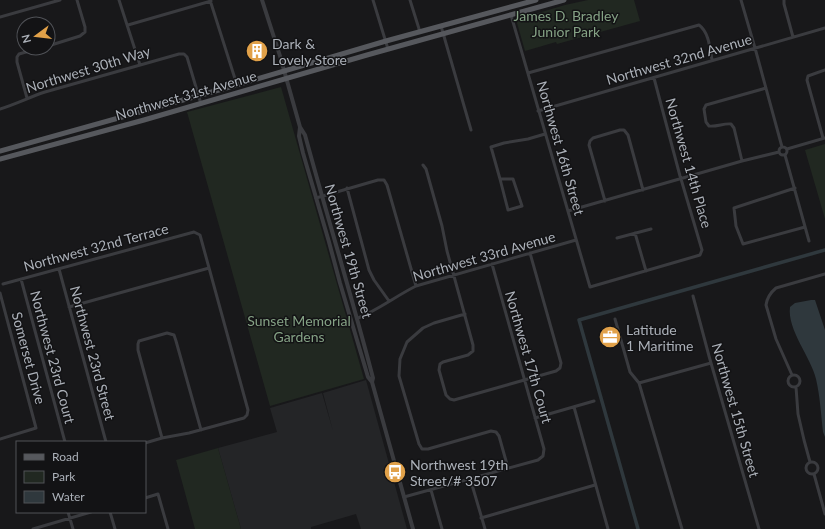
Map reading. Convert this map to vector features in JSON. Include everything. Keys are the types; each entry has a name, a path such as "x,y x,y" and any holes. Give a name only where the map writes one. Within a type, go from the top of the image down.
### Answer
{"main road":[{"name":"Northwest 31st Avenue","path":"0,152 386,41 536,0"},
{"name":"Northwest 31st Avenue","path":"0,158 201,104 286,78 564,0"},
{"path":"511,15 514,8 518,5"}],"street":[{"path":"0,18 60,0"},
{"path":"56,44 80,36 85,32 85,27 77,0"},
{"path":"119,0 140,65"},
{"name":"Northwest 19th Street","path":"262,0 300,127 305,135 358,318 373,378 372,382 413,529"},
{"path":"373,0 388,49"},
{"path":"410,0 420,32"},
{"path":"741,0 782,147 779,152"},
{"path":"784,0 793,37"},
{"path":"128,25 211,1 237,85"},
{"name":"Northwest 16th Street","path":"511,15 590,287 646,271"},
{"path":"441,26 471,130"},
{"path":"528,73 699,26 704,29 707,35 712,60"},
{"name":"Northwest 32nd Avenue","path":"538,111 825,28"},
{"name":"Northwest 30th Way","path":"0,109 45,92 179,54 184,54 187,57 199,96"},
{"path":"18,56 17,62 27,98"},
{"path":"782,147 787,149 824,138 807,80 808,76 825,70"},
{"name":"Northwest 14th Place","path":"646,271 700,255 702,250 680,176 654,78"},
{"path":"742,161 734,128 731,124 713,127 710,126 706,122 704,109 706,106 766,88"},
{"path":"199,96 201,104"},
{"name":"Northwest 19th Street","path":"300,127 299,136 316,198 368,377 372,382"},
{"path":"605,201 589,145 593,138 599,136 624,130 628,135 643,190"},
{"path":"500,179 513,179 522,206 508,210 491,147 504,143 528,140 545,134"},
{"path":"787,149 785,155 810,241"},
{"path":"568,212 742,161 779,152 785,155"},
{"path":"422,165 426,169 430,183 473,345 473,351 468,355 440,364 439,370 446,395 450,399 454,400 556,371 560,368 561,363 530,253"},
{"path":"316,198 347,188 378,180 384,180 387,185 416,286"},
{"path":"347,188 369,270 374,280 389,301"},
{"path":"794,188 734,208 736,226 743,244 806,227"},
{"path":"617,238 651,229"},
{"name":"Northwest 32nd Terrace","path":"3,284 194,232 200,235 209,268"},
{"path":"635,233 646,271"},
{"name":"Northwest 33rd Avenue","path":"358,318 371,313 405,291 416,286 576,240"},
{"name":"Northwest 17th Court","path":"492,264 544,449 543,456 538,460 508,468"},
{"path":"69,307 209,268 248,410 247,415 244,418 201,430 146,443"},
{"name":"Northwest 23rd Street","path":"59,269 106,441"},
{"path":"810,462 798,414 796,388 800,384 800,379 797,376 792,375 776,339 766,305 767,298 776,288 825,274"},
{"name":"Northwest 23rd Court","path":"21,279 65,441"},
{"name":"Somerset Drive","path":"0,293 36,428 0,439"},
{"name":"Northwest 15th Street","path":"692,296 759,529"},
{"path":"404,497 508,468 499,436 496,432 491,431 428,449 422,449 419,444 399,376 400,359 407,342 416,332 434,323 464,314"},
{"path":"615,319 630,372 640,383 682,529"},
{"path":"162,438 138,350 138,344 139,341 168,333 174,335 176,340 201,430"},
{"path":"640,383 711,363"},
{"path":"792,375 789,378 788,383 791,387 796,388"},
{"path":"535,418 594,401"},
{"path":"574,407 608,529"},
{"path":"810,462 815,463 818,466 818,471 814,474"},
{"path":"810,462 807,465 806,470 809,474 814,474"},
{"path":"814,474 825,514"},
{"path":"470,478 484,529"},
{"path":"481,518 595,485"},
{"path":"432,490 442,529"},
{"path":"146,498 158,494 168,529"},
{"path":"68,513 73,529"},
{"path":"33,529 88,513"},
{"path":"110,513 115,529"}],"shaded area":[{"path":"366,380 407,529 361,529 356,514 311,527 311,529 241,529 218,448 277,432 270,408 322,393 333,431 323,393"}],"green space":[{"name":"James D. Bradley Junior Park","path":"588,0 634,0 640,21 557,44 556,42 525,51 517,23 518,19"},
{"name":"Sunset Memorial Gardens","path":"281,87 364,379 270,406 187,112"},
{"path":"825,144 825,219 805,150"},
{"path":"218,448 241,529 195,529 176,460"}],"water":[{"path":"815,300 825,330 825,437 823,432 816,379 792,325 790,316 790,307 795,303"}],"waterway":[{"path":"638,529 579,320 825,250"}],"place":[{"name":"Dark & Lovely Store","path":"257,51"},
{"name":"Latitude 1 Maritime","path":"610,337"},
{"name":"Northwest 19th Street/# 3507","path":"395,472"}]}
